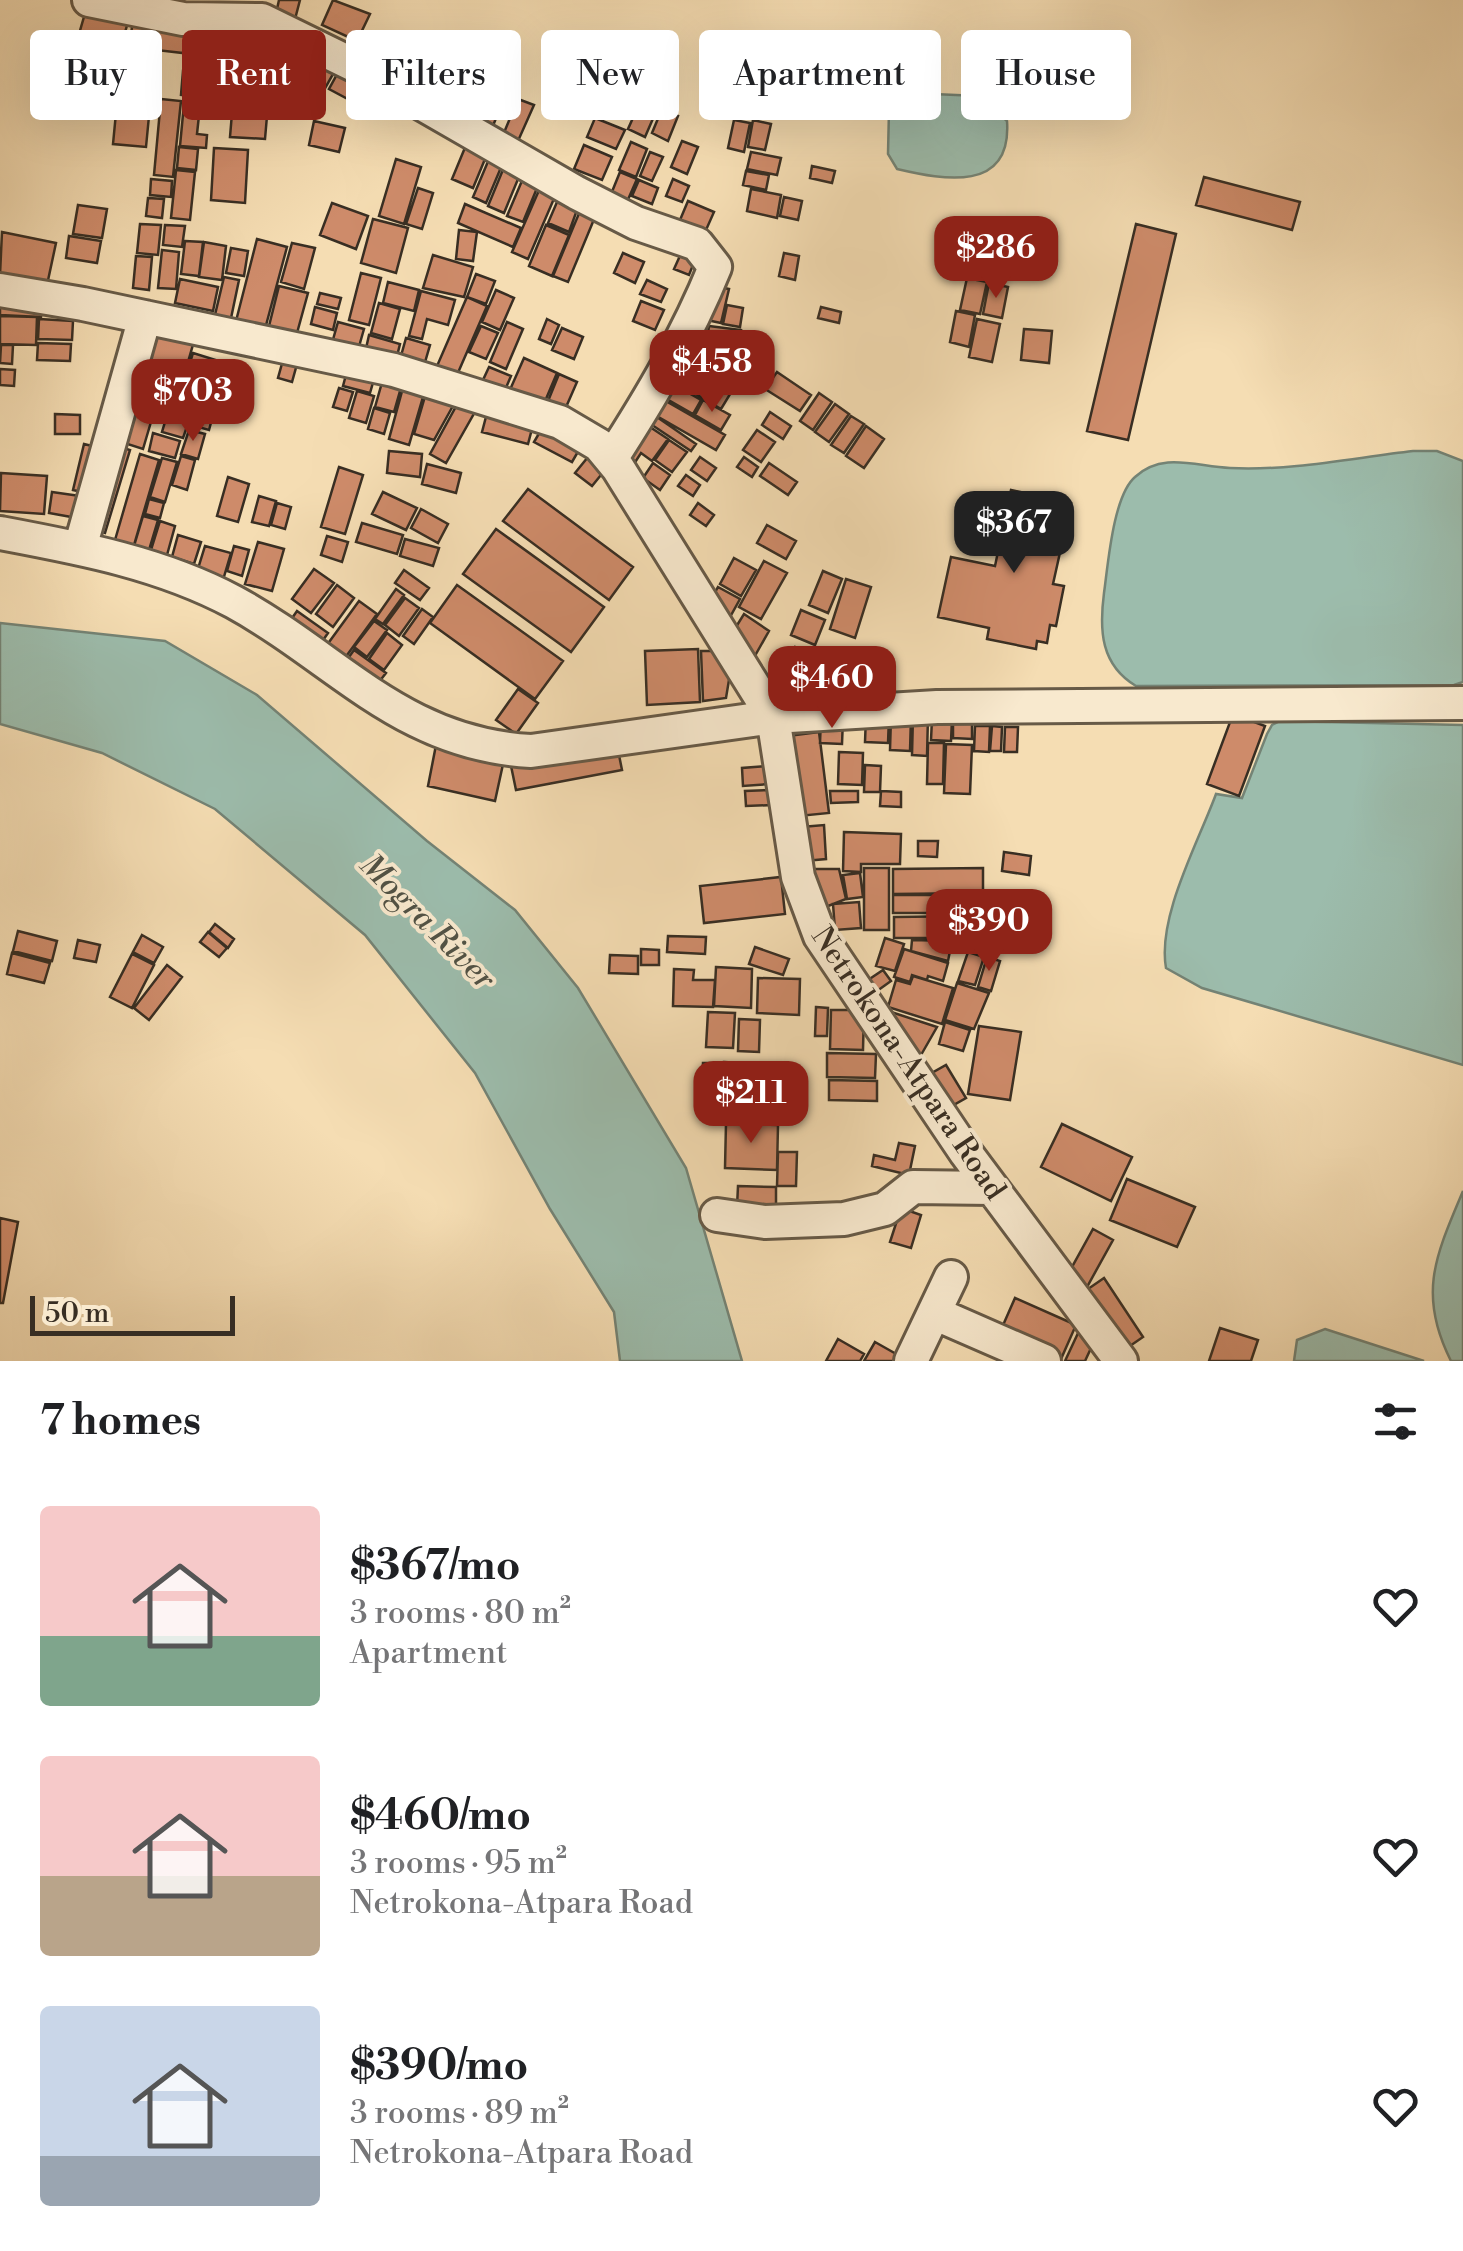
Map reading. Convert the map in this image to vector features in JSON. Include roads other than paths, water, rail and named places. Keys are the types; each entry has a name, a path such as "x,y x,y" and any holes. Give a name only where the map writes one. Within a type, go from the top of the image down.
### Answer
{"street":[{"path":"89,0 183,19 262,20 358,67 576,193 636,223 697,244 715,267 664,377 611,459"},
{"name":"Netrokona-Atpara Road","path":"0,290 394,370 560,422 599,445 774,717 798,878 820,936 992,1188 1121,1361"},
{"path":"80,548 145,318"},
{"path":"0,533 80,548 170,573 236,603 422,726 500,749 530,750 774,717 937,707 1463,703"},
{"path":"717,1215 765,1222 844,1218 886,1209 914,1187 992,1188"},
{"path":"912,1361 951,1276"},
{"path":"934,1313 1044,1361"}],"water":[{"path":"941,94 961,95 961,120 1007,121 1006,144 999,160 987,171 972,176 954,178 897,169 888,154 889,120 941,120"},
{"path":"1437,451 1463,461 1463,682 1136,686 1116,668 1103,634 1104,593 1121,499 1135,477 1157,464 1169,462 1276,468"},
{"name":"Mogra River","path":"0,623 165,641 257,695 427,841 515,910 578,988 686,1168 742,1361 620,1361 614,1312 550,1209 475,1073 365,935 215,809 102,753 0,724"},
{"path":"1280,721 1463,725 1463,1065 1202,988 1166,968 1167,926 1173,903 1216,794 1242,798 1267,734"},
{"path":"1463,1191 1463,1361 1451,1361 1435,1315 1434,1275"},
{"path":"1325,1329 1424,1361 1294,1361 1297,1340"}]}
